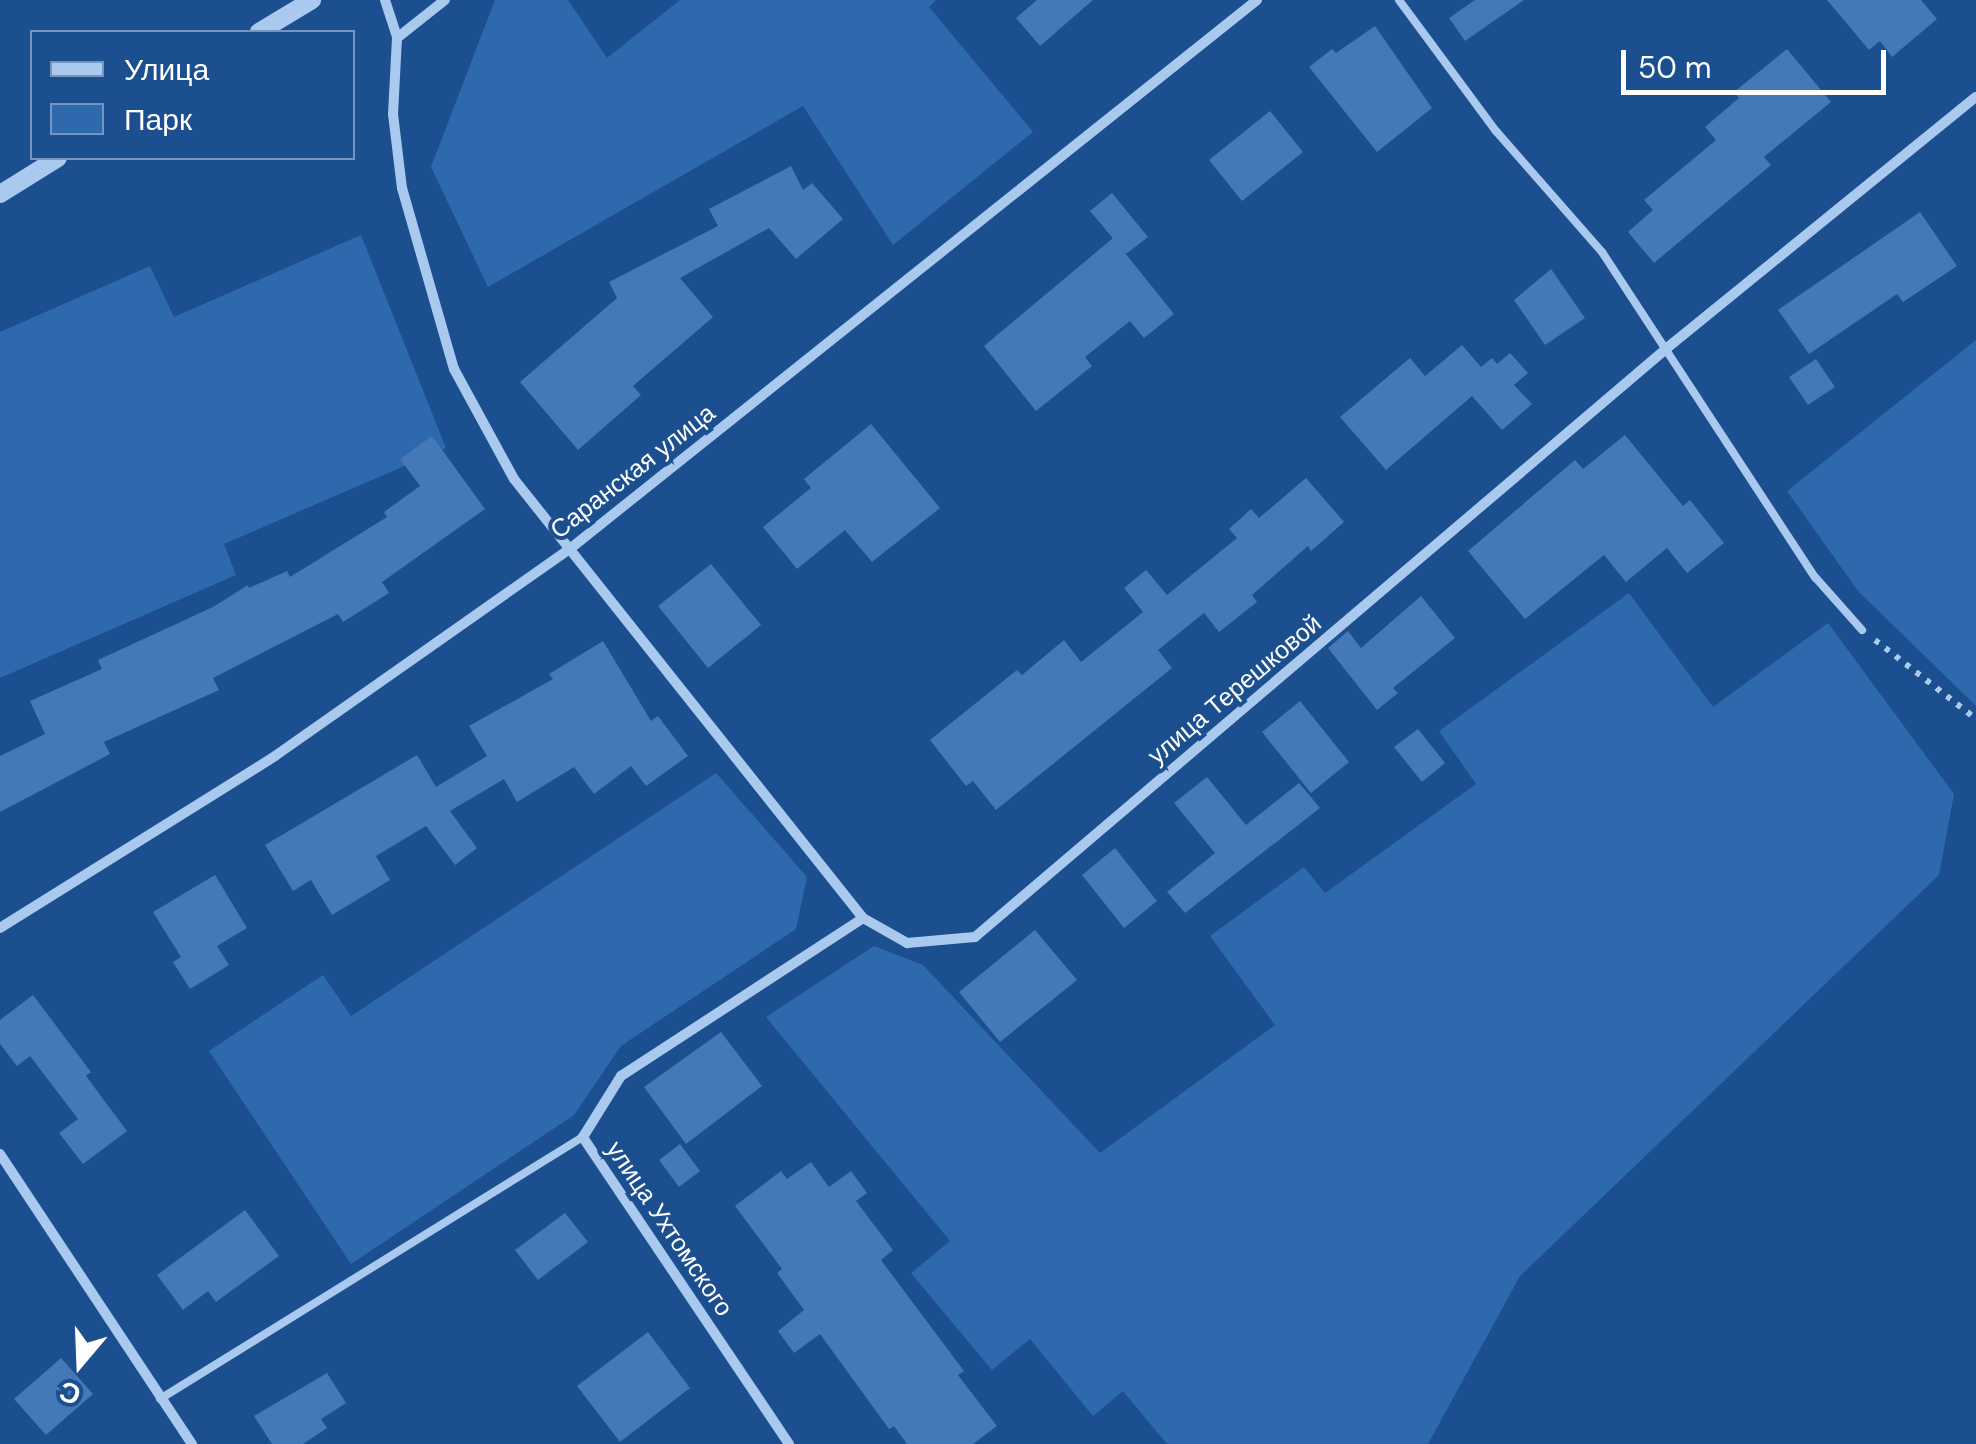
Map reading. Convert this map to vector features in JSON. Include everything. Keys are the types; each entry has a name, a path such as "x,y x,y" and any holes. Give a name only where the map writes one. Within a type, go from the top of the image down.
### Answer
{"street":[{"path":"261,30 312,0"},
{"path":"385,0 397,38 445,0"},
{"name":"Саранская улица","path":"0,928 275,756 571,548 1256,0"},
{"name":"улица Терешковой","path":"397,38 392,114 402,188 454,369 514,479 863,918 907,943 976,937 1666,348 1976,98"},
{"path":"0,194 55,160"},
{"name":"улица Ухтомского","path":"789,1444 583,1137 620,1076 863,918"},
{"path":"0,1154 192,1444"}],"lane":[{"path":"1399,0 1496,131 1602,252 1815,577 1862,630"},
{"path":"160,1399 583,1137"}],"path":[{"path":"1862,630 1976,719"}],"green space":[{"path":"495,0 568,0 607,58 680,0 936,0 929,7 1033,132 893,245 803,106 488,287 431,167"},
{"path":"361,235 446,448 224,544 236,575 0,678 0,332 150,266 174,317"},
{"path":"1976,340 1976,706 1858,591 1787,491"},
{"path":"1629,593 1713,707 1828,623 1954,794 1939,875 1520,1276 1428,1444 1167,1444 1123,1391 1093,1416 1030,1339 992,1370 911,1273 950,1241 766,1017 874,946 923,965 1100,1153 1275,1025 1210,936 1304,867 1325,893 1476,784 1439,731"},
{"path":"716,773 807,877 796,929 621,1046 574,1115 351,1264 209,1051 323,975 351,1016"}],"building":[{"path":"1037,0 1093,0 1040,46 1016,18"},
{"path":"1475,0 1524,0 1465,41 1449,18"},
{"path":"1827,0 1921,0 1937,19 1892,57 1880,41 1869,50"},
{"path":"1375,26 1432,108 1377,152 1309,67 1332,49 1336,53"},
{"path":"1787,49 1831,102 1764,157 1771,165 1654,263 1628,232 1653,210 1644,200 1716,140 1705,127 1739,98 1734,92"},
{"path":"1270,111 1303,152 1242,201 1209,160"},
{"path":"791,166 803,190 812,183 843,219 796,259 769,228 680,278 713,317 633,386 641,395 578,450 520,382 617,298 609,282 718,226 709,209"},
{"path":"1112,193 1148,237 1126,254 1090,211"},
{"path":"1920,212 1957,266 1903,302 1897,294 1809,354 1778,310"},
{"path":"1113,238 1174,314 1144,338 1130,321 1085,357 1092,366 1036,411 984,346"},
{"path":"1551,269 1585,318 1545,345 1514,300"},
{"path":"1462,345 1481,367 1492,358 1497,364 1510,353 1528,373 1514,385 1532,404 1502,430 1472,396 1386,470 1340,417 1410,358 1425,376"},
{"path":"1816,359 1835,387 1808,405 1789,377"},
{"path":"871,424 940,508 872,562 845,530 797,569 763,527 811,488 804,479"},
{"path":"1625,435 1683,506 1690,500 1724,543 1687,573 1667,548 1626,582 1604,555 1525,619 1468,551 1575,460 1583,469"},
{"path":"432,436 485,509 382,582 389,593 343,622 338,614 213,678 219,690 104,742 110,754 0,812 0,756 45,734 30,701 102,669 98,660 213,607 248,585 249,588 287,571 290,577 387,517 384,512 420,486 400,459"},
{"path":"1306,478 1344,522 1311,551 1308,546 1252,595 1257,602 1219,632 1204,613 1158,650 1172,668 996,810 973,781 966,786 930,740 1017,670 1022,675 1064,640 1081,662 1143,612 1124,588 1146,570 1167,595 1237,538 1229,529 1251,509 1259,518"},
{"path":"711,564 761,625 708,668 658,606"},
{"path":"1421,596 1455,638 1393,688 1398,693 1377,710 1328,648 1348,631 1361,648"},
{"path":"603,641 651,721 658,716 688,756 646,786 631,766 594,794 574,767 517,802 504,779 450,811 477,848 455,865 426,826 376,856 390,880 332,915 311,880 293,891 265,845 417,755 436,787 487,756 469,726 553,679 549,674"},
{"path":"1300,701 1349,762 1311,793 1262,732"},
{"path":"1418,729 1445,763 1422,782 1394,747"},
{"path":"1207,777 1246,825 1299,783 1320,808 1185,913 1167,892 1215,853 1174,803"},
{"path":"1115,848 1157,901 1124,928 1082,875"},
{"path":"215,875 247,928 217,946 229,965 190,989 173,962 181,957 153,912"},
{"path":"1035,930 1077,980 1000,1042 959,992"},
{"path":"33,995 91,1072 86,1076 127,1131 83,1164 59,1133 78,1119 30,1056 17,1066 0,1044 0,1020"},
{"path":"721,1032 762,1086 686,1144 644,1087"},
{"path":"680,1144 700,1171 679,1187 659,1160"},
{"path":"811,1162 829,1187 851,1171 867,1193 856,1201 893,1250 881,1260 964,1371 958,1375 997,1426 973,1444 907,1444 894,1426 889,1429 820,1334 794,1353 778,1331 804,1310 777,1273 782,1269 735,1206 781,1171 787,1179"},
{"path":"245,1210 279,1256 216,1302 208,1291 183,1310 157,1275"},
{"path":"565,1213 588,1242 538,1280 515,1250"},
{"path":"648,1332 690,1388 620,1442 577,1386"},
{"path":"61,1358 93,1394 46,1435 14,1399"},
{"path":"327,1373 346,1403 321,1419 327,1428 303,1444 272,1444 254,1416"}]}
